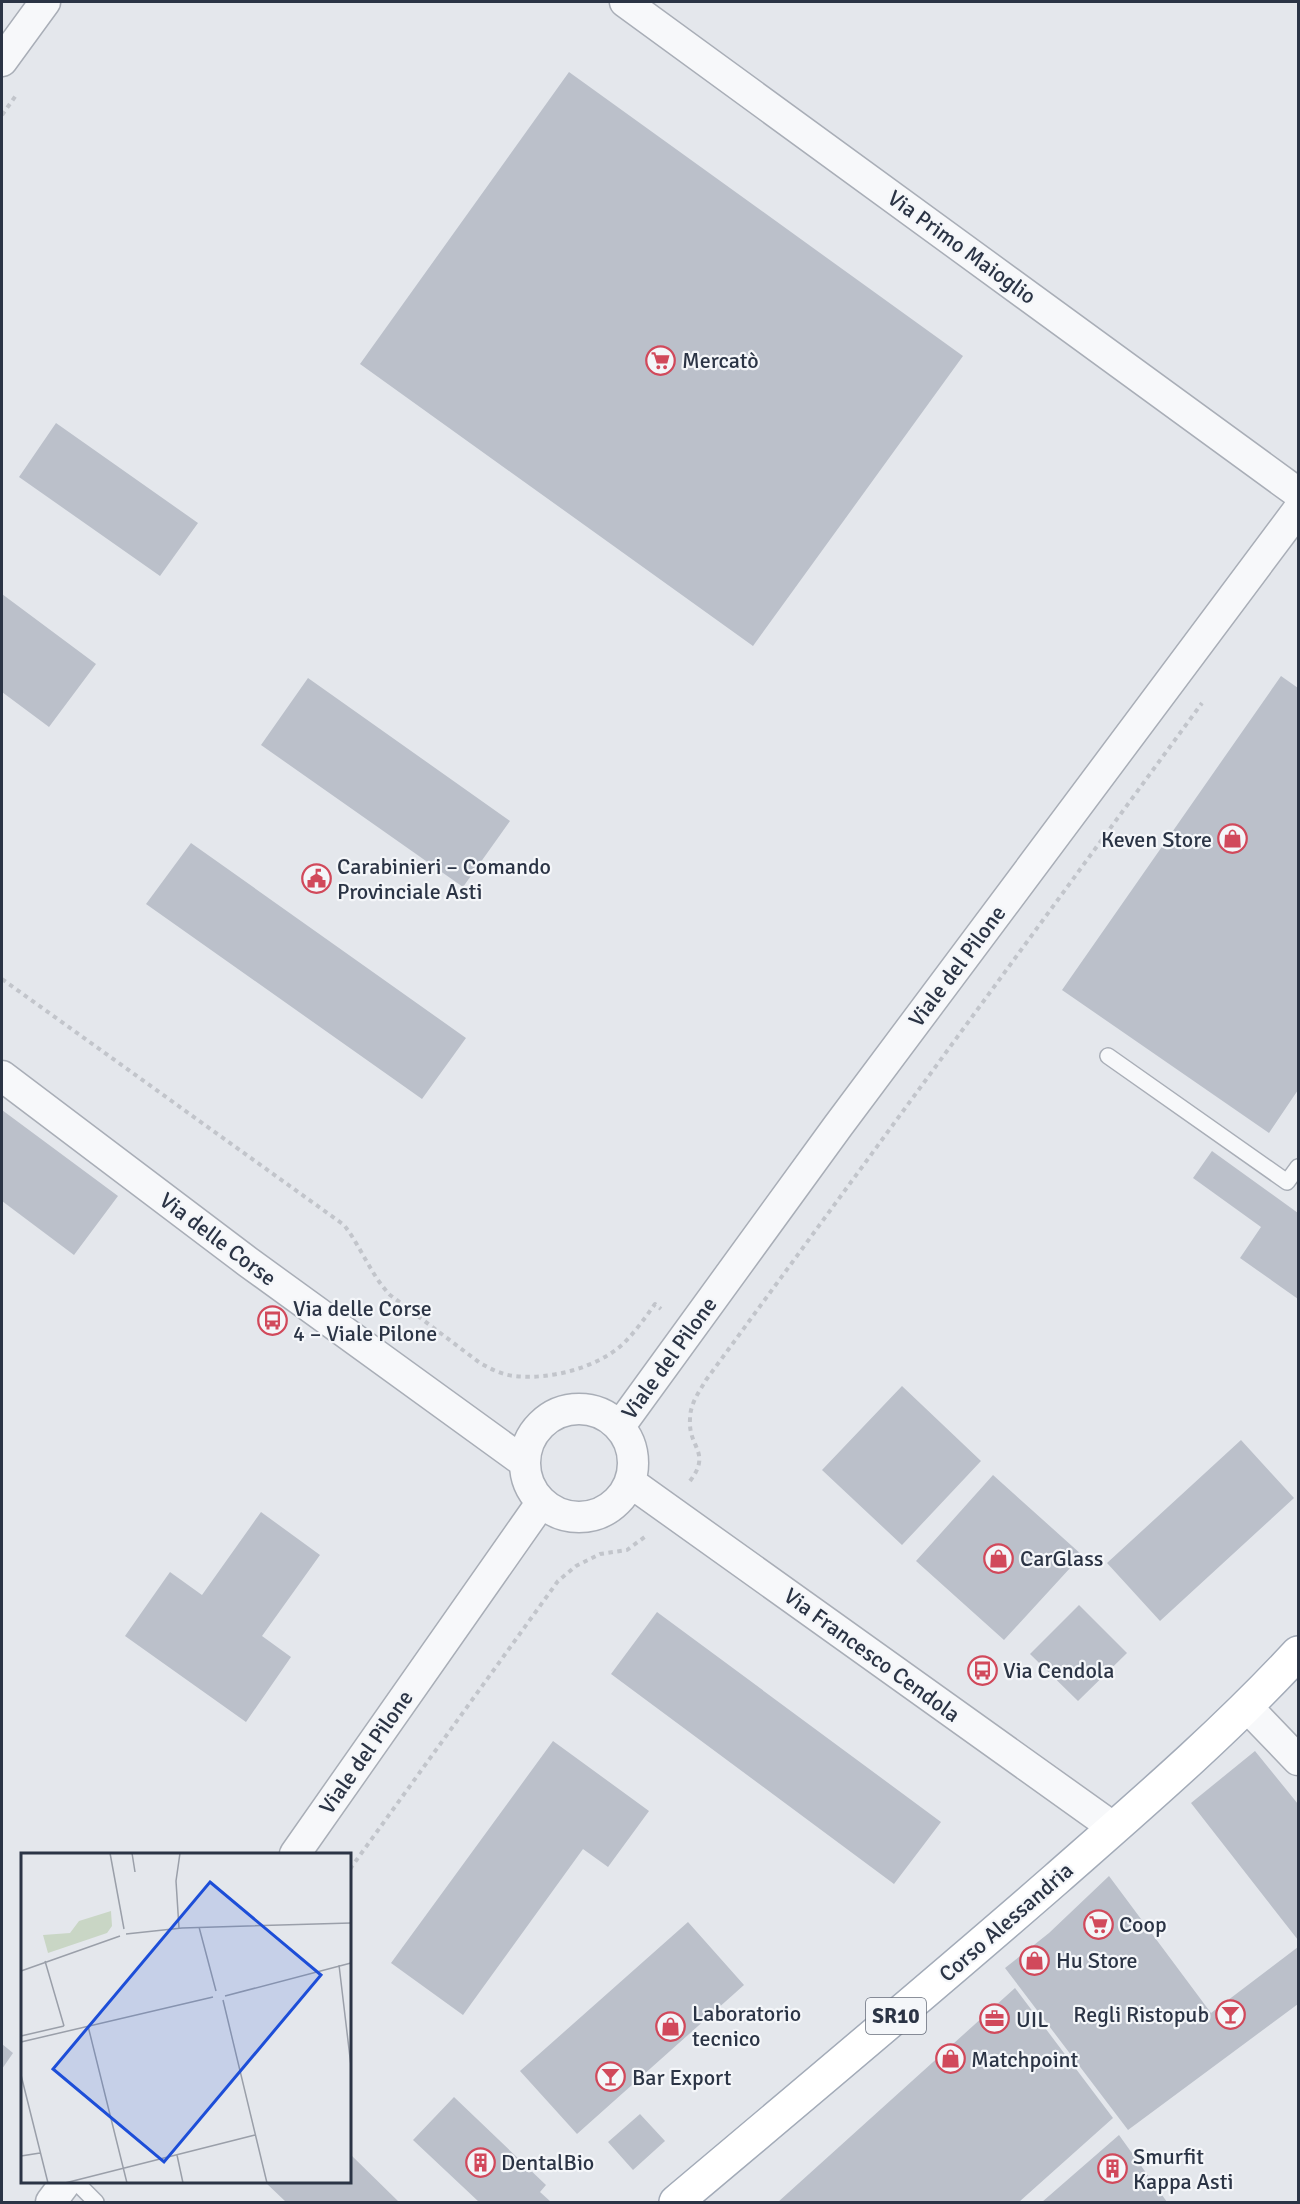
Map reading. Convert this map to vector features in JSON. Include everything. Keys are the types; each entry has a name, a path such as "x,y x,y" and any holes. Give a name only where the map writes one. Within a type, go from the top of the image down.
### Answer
{"main road":[{"name":"Corso Alessandria","path":"676,2202 969,1955 1114,1828 1247,1707 1299,1653"}],"street":[{"path":"2,61 45,2"},
{"name":"Via Primo Maioglio","path":"625,2 1299,492"},
{"name":"Viale del Pilone","path":"620,1426 845,1116 1299,510"},
{"name":"Via delle Corse","path":"2,1076 248,1262 524,1462"},
{"name":"Viale del Pilone","path":"524,1462 528,1444 537,1428 551,1415 569,1409 587,1408 605,1414 620,1426 628,1438 633,1452 634,1467 630,1482"},
{"path":"524,1462 526,1477 541,1503 556,1513 573,1517 591,1516 608,1510 621,1498 630,1482"},
{"name":"Via Francesco Cendola","path":"630,1482 1114,1828"},
{"name":"Viale del Pilone","path":"296,1853 541,1503"},
{"path":"1247,1707 1299,1760"},
{"path":"51,2202 65,2183"}],"lane":[{"path":"1108,1056 1287,1182 1299,1167"},
{"path":"78,2183 96,2202"}],"path":[{"path":"351,1868 558,1581 576,1566 600,1554 627,1550 645,1538 699,1468 699,1452 691,1437 690,1418 693,1401 725,1354 1206,697"},
{"path":"2,979 344,1225 390,1295 480,1363 494,1371 514,1376 537,1376 554,1375 581,1368 606,1357 623,1344 656,1304 725,1354"}],"building":[{"name":"Mercatò","path":"569,72 963,356 753,646 360,364"},
{"path":"56,423 198,523 160,576 19,477"},
{"path":"2,594 96,664 49,727 2,692"},
{"name":"Keven Store","path":"1281,676 1298,688 1298,1090 1269,1133 1062,990"},
{"path":"308,678 510,821 463,887 261,745"},
{"path":"191,843 466,1038 422,1099 146,904"},
{"path":"2,1110 118,1196 74,1255 2,1201"},
{"path":"1212,1151 1298,1213 1298,1299 1240,1258 1261,1227 1193,1178"},
{"path":"902,1386 981,1461 902,1545 822,1470"},
{"path":"1241,1440 1294,1498 1160,1621 1107,1563"},
{"name":"CarGlass","path":"993,1475 1082,1555 1004,1640 916,1561"},
{"path":"261,1512 320,1555 262,1636 291,1657 246,1722 125,1636 170,1572 202,1595"},
{"path":"1079,1605 1127,1653 1078,1701 1030,1654"},
{"path":"657,1612 941,1822 894,1884 611,1674"},
{"path":"553,1741 649,1811 608,1867 583,1849 463,2015 391,1963"},
{"path":"1255,1751 1298,1804 1298,1940 1191,1803"},
{"path":"1109,1876 1211,2013 1298,1947 1298,2004 1128,2130 1005,1968 1049,1933"},
{"path":"688,1922 744,1985 577,2134 520,2071"},
{"path":"1015,1988 1113,2118 1019,2202 778,2202"},
{"path":"2,2044 13,2053 2,2069"},
{"name":"DentalBio","path":"454,2097 546,2185 540,2192 551,2202 479,2202 413,2140"},
{"path":"640,2114 665,2141 633,2170 608,2142"},
{"name":"Smurfit Kappa Asti","path":"1119,2135 1167,2202 1042,2202"},
{"path":"351,2155 399,2202 286,2202 266,2183 351,2183"}],"place":[{"name":"Mercatò","path":"661,360"},
{"name":"Keven Store","path":"1233,839"},
{"name":"Carabinieri – Comando Provinciale Asti","path":"316,879"},
{"name":"Via delle Corse 4 – Viale Pilone","path":"272,1321"},
{"name":"CarGlass","path":"999,1558"},
{"name":"Via Cendola","path":"982,1670"},
{"name":"Coop","path":"1098,1924"},
{"name":"Hu Store","path":"1035,1960"},
{"name":"Regli Ristopub","path":"1230,2014"},
{"name":"UIL","path":"995,2019"},
{"name":"Laboratorio tecnico","path":"671,2026"},
{"name":"Matchpoint","path":"950,2059"},
{"name":"Bar Export","path":"611,2077"},
{"name":"DentalBio","path":"480,2162"},
{"name":"Smurfit Kappa Asti","path":"1112,2169"}]}
